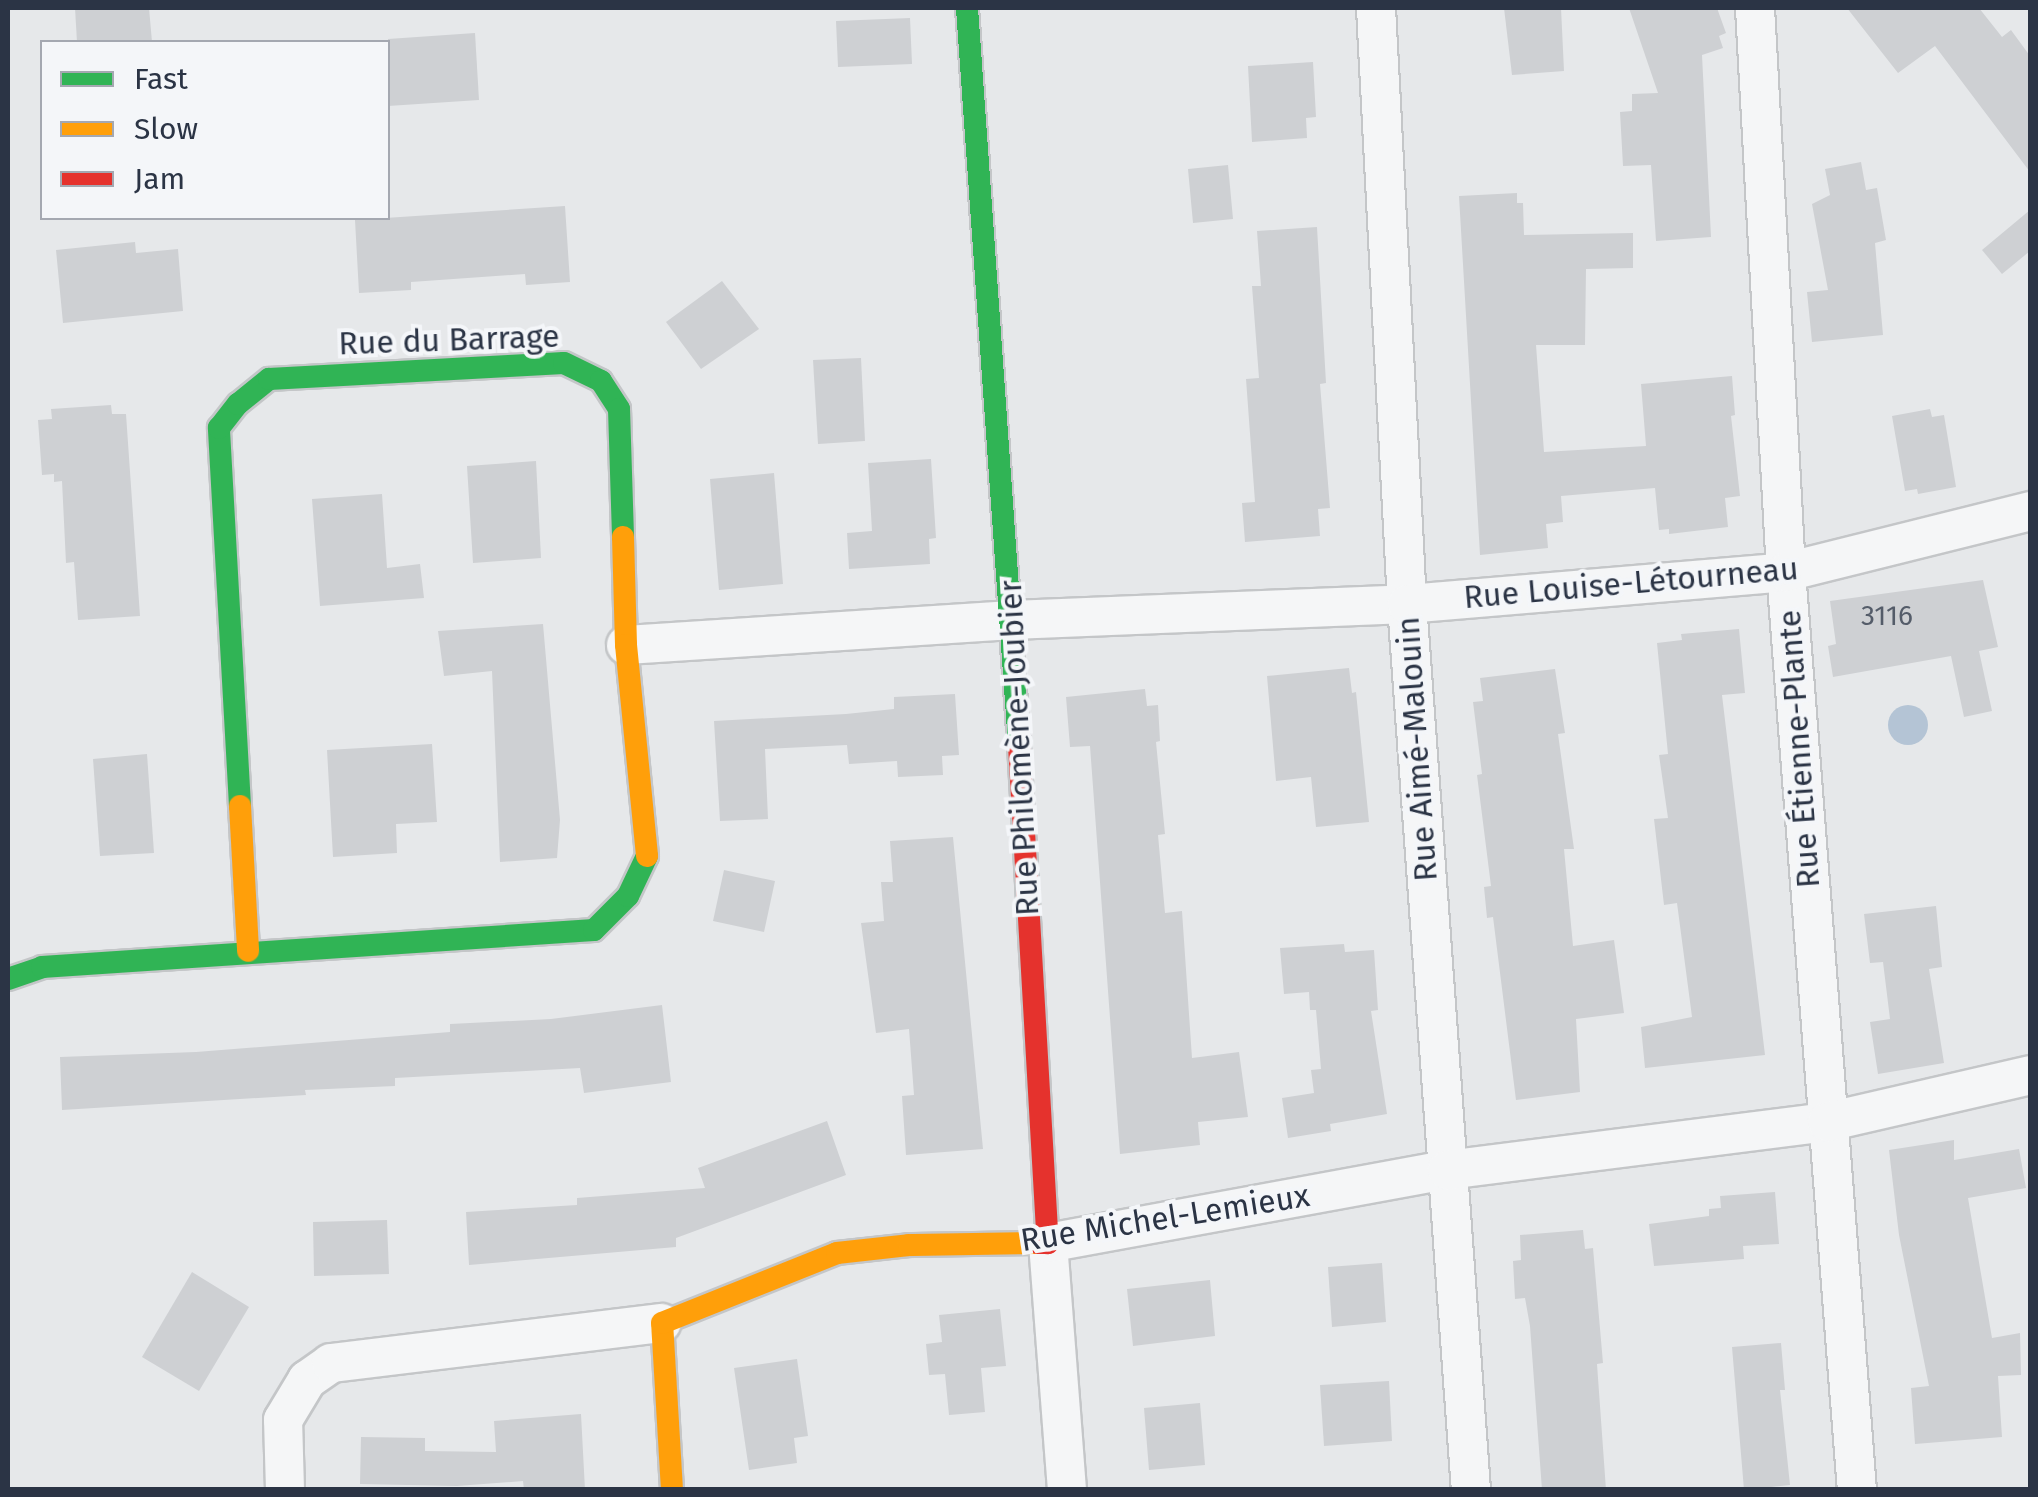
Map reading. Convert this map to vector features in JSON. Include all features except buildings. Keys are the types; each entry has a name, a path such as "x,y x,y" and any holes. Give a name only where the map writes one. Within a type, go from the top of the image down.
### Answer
{"street":[{"name":"Rue Philomène-Joubier","path":"967,8 1012,620 1048,1243 1067,1490"},
{"name":"Rue Aimé-Malouin","path":"1376,8 1406,604 1472,1490"},
{"name":"Rue Étienne-Plante","path":"1755,8 1786,572 1857,1490"},
{"name":"Rue du Barrage","path":"8,978 42,967 594,930 628,896 649,852 626,645 620,409 601,381 564,364 269,379 238,404 219,428 248,951"},
{"name":"Rue Louise-Létourneau","path":"626,645 1012,620 1406,604 1786,572 2030,511"},
{"name":"Rue Michel-Lemieux","path":"286,1490 283,1420 306,1380 331,1363 662,1323 837,1253 909,1245 1048,1243 1446,1170 1827,1122 2030,1074"},
{"path":"662,1323 672,1490"}],"water":[{"path":"1908,705 1922,711 1928,725 1922,739 1908,745 1894,739 1888,725 1894,711"}],"traffic: fast":[{"path":"967,8 1019,745"},
{"path":"240,806 219,428 238,404 269,379 564,363 601,381 619,409 623,537"},
{"path":"8,979 42,967 594,930 628,896 647,856"}],"traffic: slow":[{"path":"623,537 626,645 647,856"},
{"path":"240,806 248,951"},
{"path":"672,1490 662,1323 837,1253 909,1245 1038,1243"}],"traffic: jam":[{"path":"1019,745 1048,1243 1038,1243"}]}
